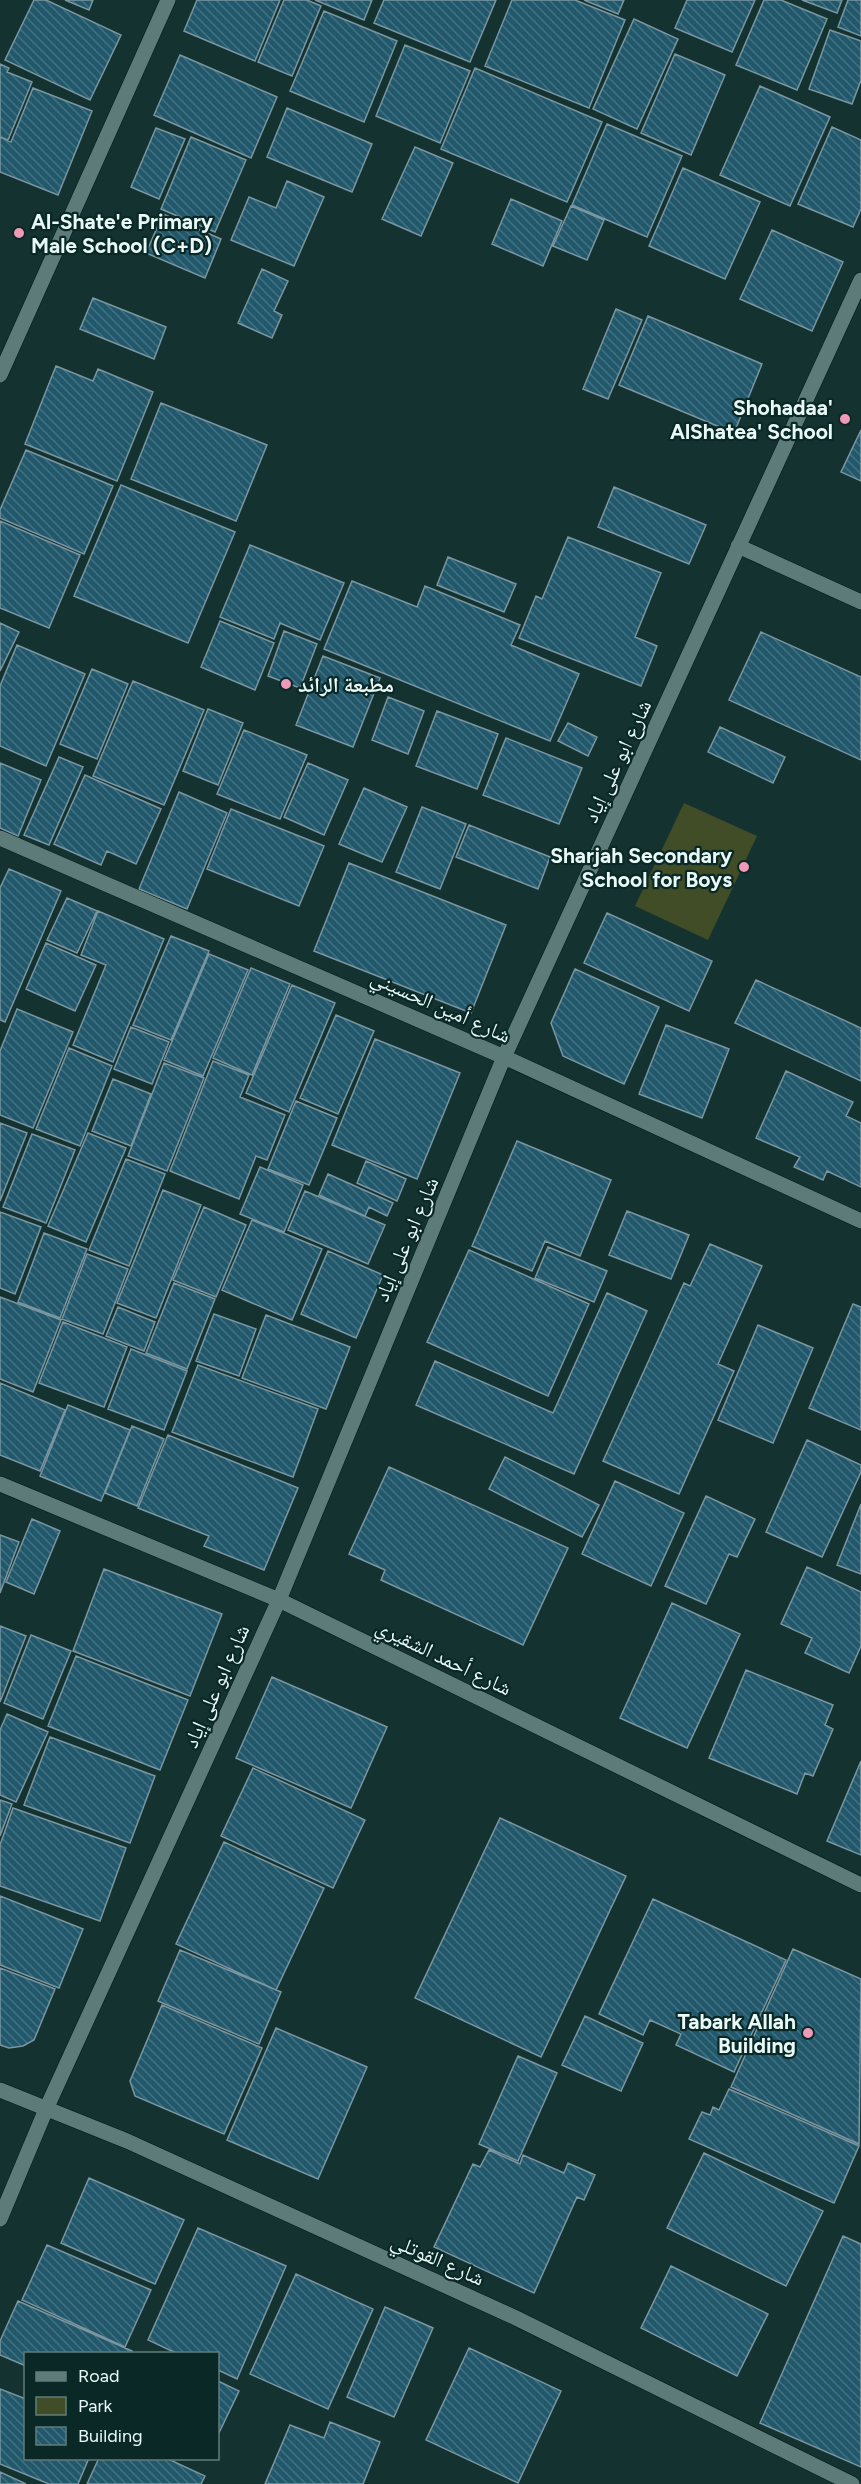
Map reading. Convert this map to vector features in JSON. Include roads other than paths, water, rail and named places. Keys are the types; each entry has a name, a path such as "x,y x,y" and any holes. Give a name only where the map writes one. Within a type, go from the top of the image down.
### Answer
{"street":[{"path":"0,375 168,0"},
{"name":"شارع ابو على إياد","path":"0,2219 48,2107 279,1600 504,1057 861,280"},
{"path":"738,546 861,602"},
{"name":"شارع أمين الحسيني","path":"0,838 504,1057 861,1221"},
{"name":"شارع أحمد الشقيري","path":"0,1484 279,1600 861,1885"},
{"name":"شارع القوتلي","path":"0,2090 48,2107 514,2317 852,2484"}],"place":[{"name":"Al-Shate'e Primary Male School (C+D)","path":"19,233"},
{"name":"Shohadaa' AlShatea' School","path":"845,419"},
{"name":"مطبعة الرائد","path":"286,684"},
{"name":"Sharjah Secondary School for Boys","path":"744,867"},
{"name":"Tabark Allah Building","path":"808,2033"}]}
